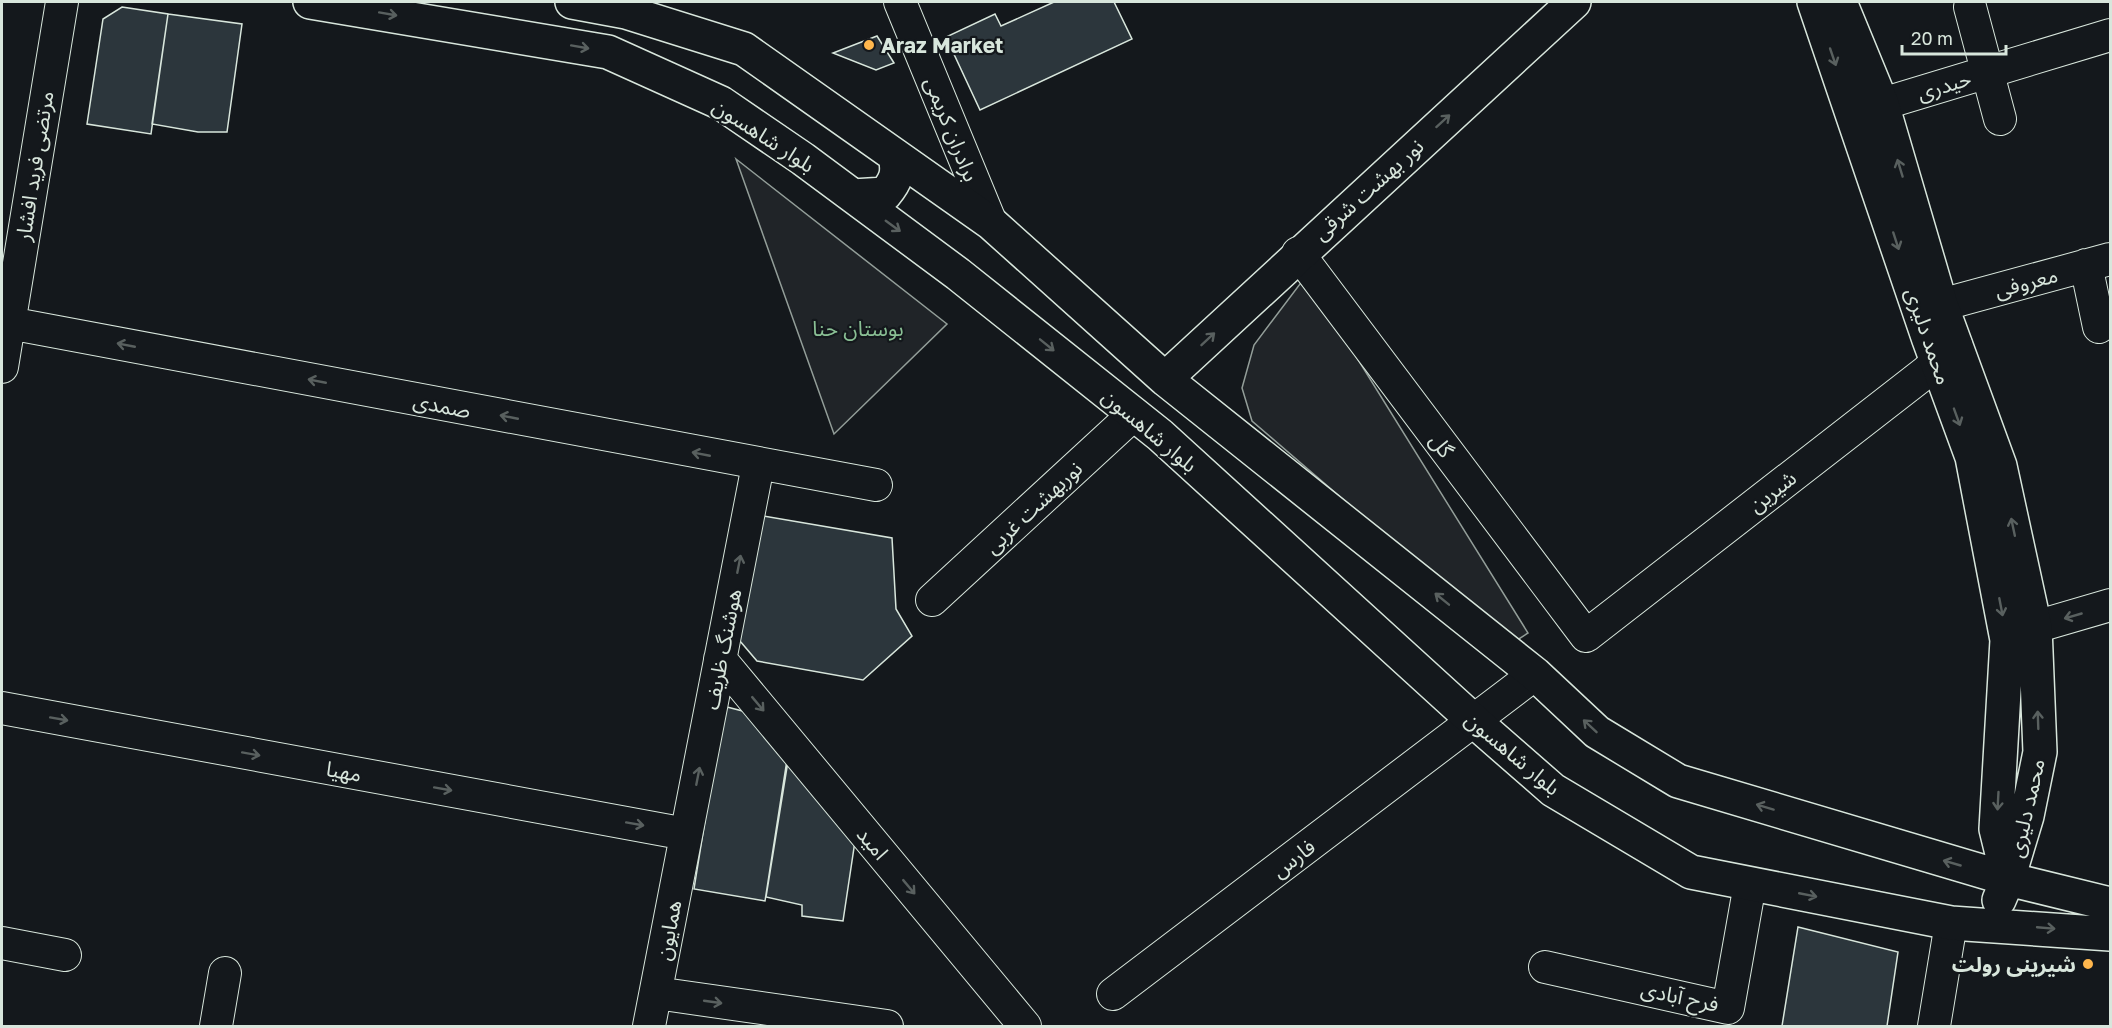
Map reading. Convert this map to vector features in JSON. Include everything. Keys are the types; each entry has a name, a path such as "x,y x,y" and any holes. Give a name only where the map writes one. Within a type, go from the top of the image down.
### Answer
{"main road":[{"name":"بلوار شاهسون","path":"310,2 608,52 721,103 853,196 958,274 1134,414 1474,722 1553,790 1691,872 1951,923 2110,933"},
{"path":"572,2 626,12 744,49 991,223 1165,379 1535,674 1597,732 1678,781 2008,879 2110,904"},
{"name":"نور بهشت شرقی","path":"1165,379 1299,253 1574,2"},
{"name":"محمد دلیری","path":"1814,2 1947,353 2000,466 2035,627 2040,752 2027,816 2008,879"},
{"name":"محمد دلیری","path":"1840,2 1881,104 1941,305 1947,353 1972,457 2007,640 1996,829 2008,879"},
{"path":"853,196 885,194 895,183 898,168 895,156"},
{"path":"1988,924 2008,879"}],"street":[{"name":"مرتضی فرید افشار","path":"2,367 62,2"},
{"name":"برادران کریمی","path":"900,2 991,223"},
{"path":"1971,7 1986,73 2000,119"},
{"name":"حیدری","path":"1881,104 2110,35"},
{"name":"گل","path":"1299,253 1586,636"},
{"path":"2098,262 2099,327"},
{"name":"معروفی","path":"1941,305 2098,262"},
{"name":"صمدی","path":"9,323 758,465 876,485"},
{"name":"شیرین","path":"1586,636 1947,353"},
{"name":"نوربهشت غربی","path":"932,600 1134,414"},
{"name":"هوشنگ ظریف","path":"686,834 758,465"},
{"path":"2035,627 2110,605"},
{"name":"امید","path":"720,659 1026,1026"},
{"name":"فارس","path":"1113,994 1535,674"},
{"name":"مهیا","path":"2,708 686,834"},
{"name":"همایون","path":"649,1026 686,834"},
{"name":"فرح آبادی","path":"1545,967 1728,1008 1750,884"},
{"path":"1934,1026 1951,923"},
{"path":"2,943 64,955"},
{"path":"216,1026 225,973"},
{"path":"656,993 887,1026"}],"green space":[{"name":"بوستان حنا","path":"736,159 947,324 834,434"},
{"path":"1306,276 1528,633 1511,644 1252,421 1242,388 1254,345"}],"building":[{"path":"1054,2 1114,2 1132,39 980,110 946,37 995,14 1001,26"},
{"path":"122,7 168,14 151,134 87,124 103,19"},
{"path":"168,14 242,24 227,132 198,132 152,124"},
{"name":"Araz Market","path":"877,36 894,63 876,70 833,53"},
{"path":"758,515 892,538 896,609 912,636 863,680 757,661 734,634"},
{"path":"727,707 758,715 787,760 765,901 694,889 722,714"},
{"path":"788,761 855,841 843,921 802,916 802,905 766,897"},
{"path":"1798,927 1898,952 1887,1026 1782,1026"}],"place":[{"name":"Araz Market","path":"869,45"},
{"name":"شیرینی رولت","path":"2088,964"}]}
